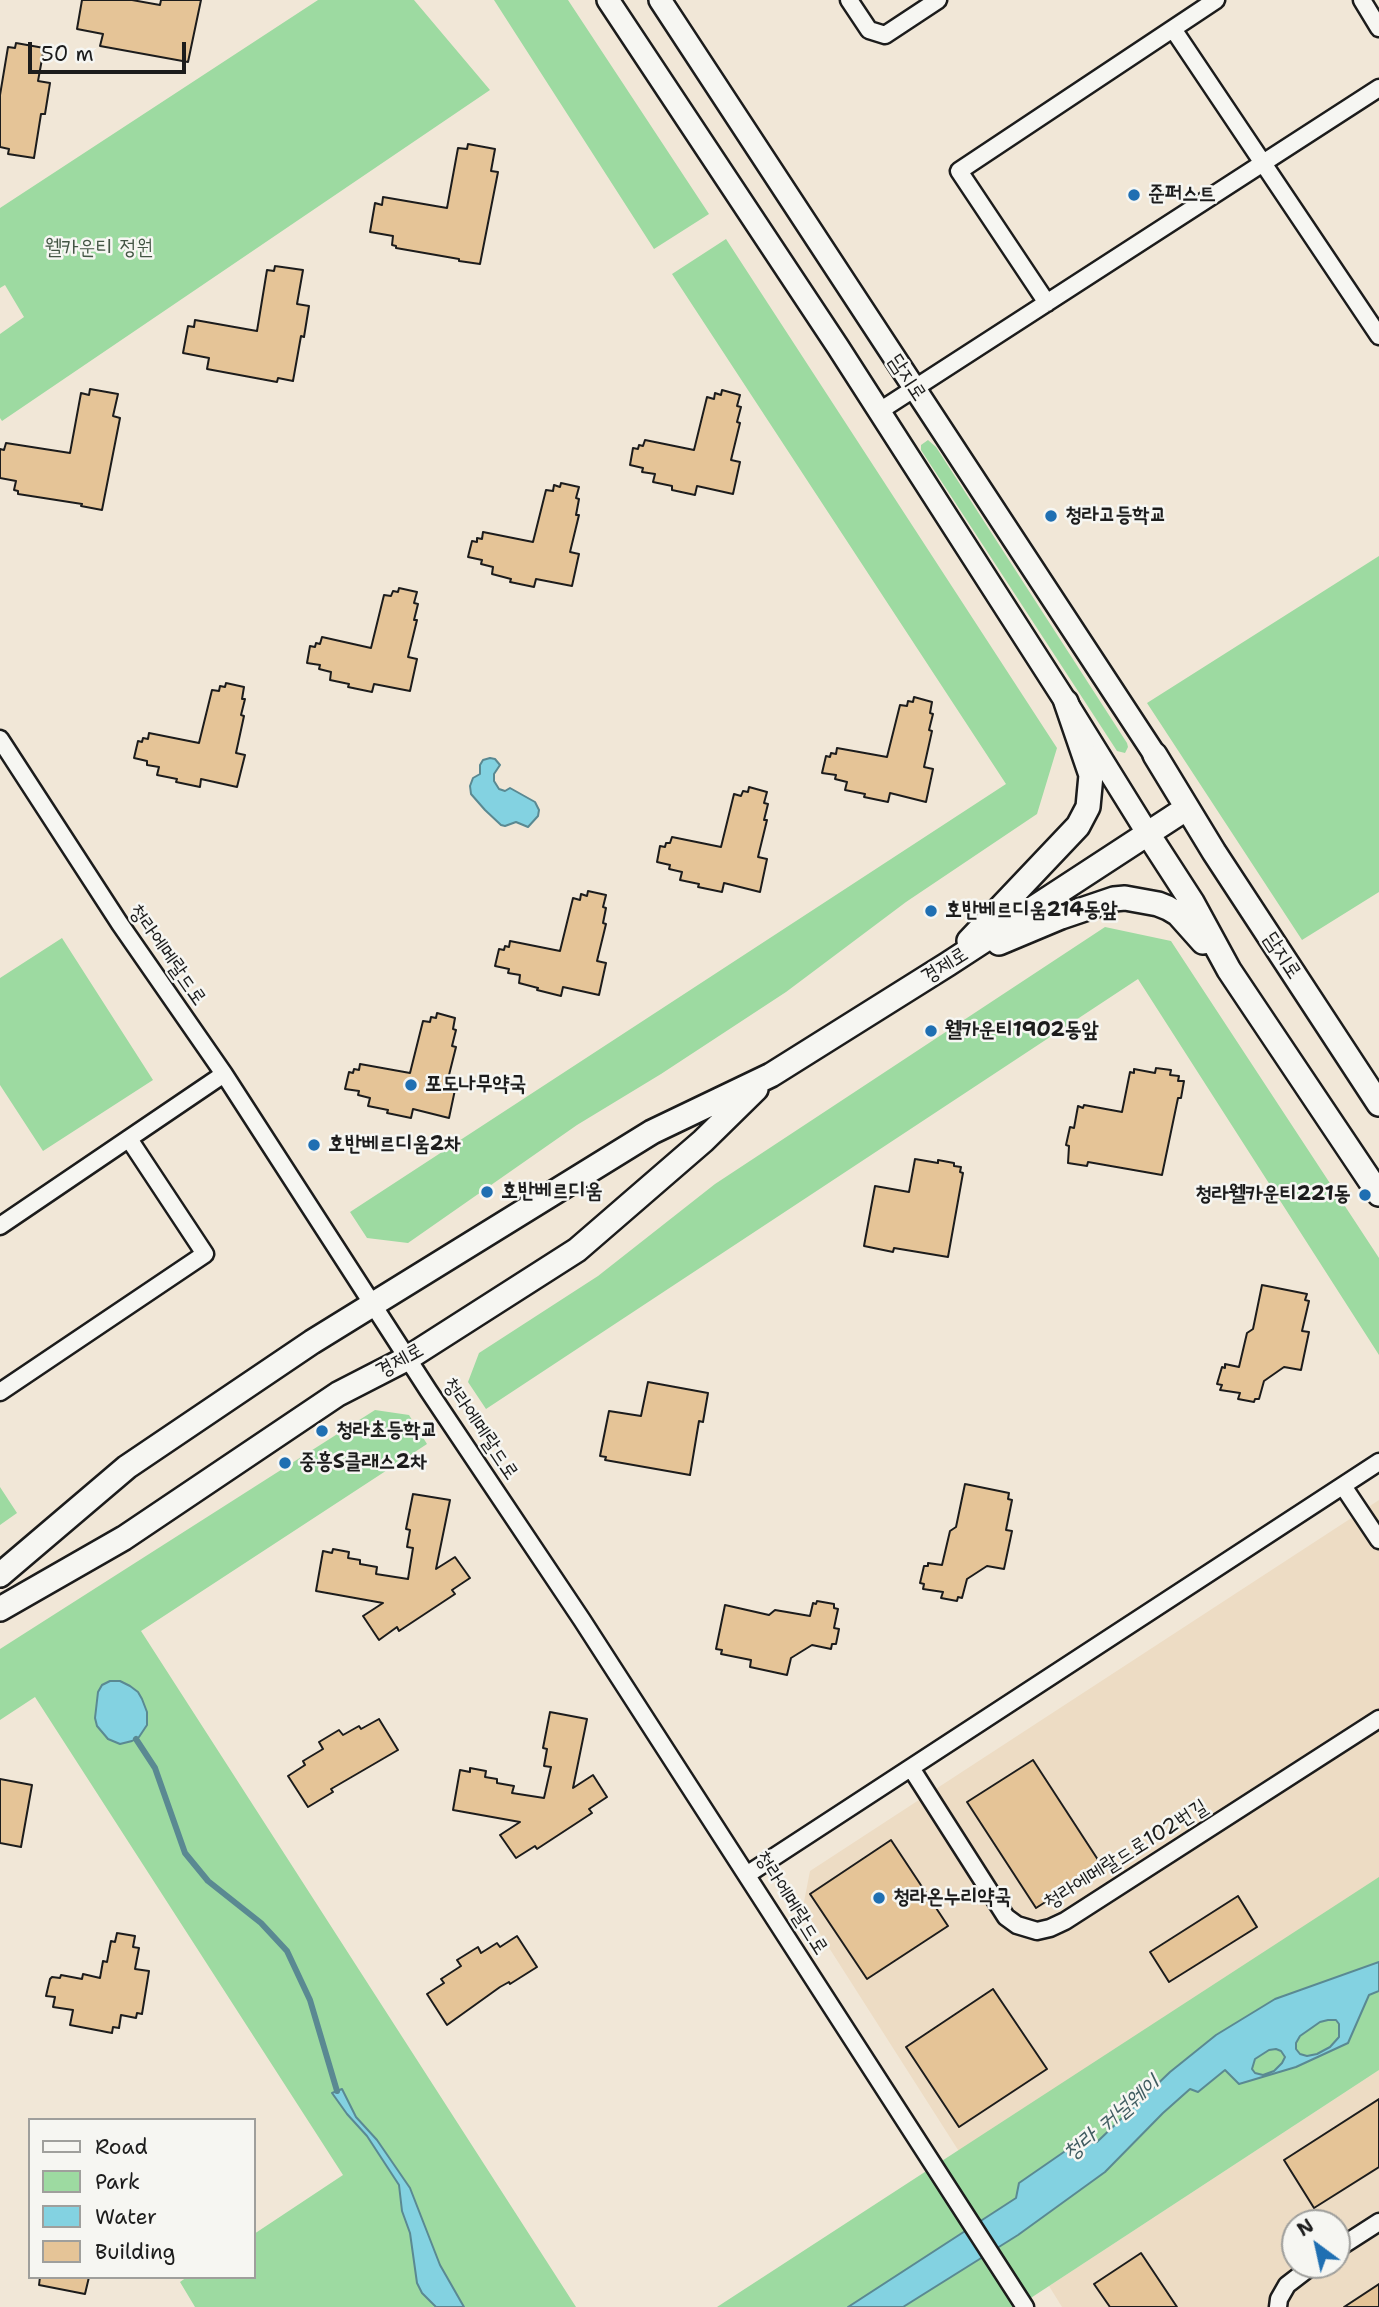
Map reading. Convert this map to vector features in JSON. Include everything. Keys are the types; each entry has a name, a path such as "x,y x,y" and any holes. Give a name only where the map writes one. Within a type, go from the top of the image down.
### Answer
{"main road":[{"path":"948,964 1077,826 1088,807 1091,775 1066,702"},
{"name":"담지로","path":"1155,755 1187,808 1372,1079 1379,1104"},
{"name":"경제로","path":"0,1575 127,1467 311,1343 652,1132 771,1075 948,964 1187,808"},
{"path":"1148,834 1192,902 1229,970 1379,1194"},
{"path":"948,964 1061,917 1114,899 1125,898 1158,904 1178,914 1229,970"},
{"name":"경제로","path":"0,1609 124,1538 338,1394 408,1358 577,1250 703,1141 771,1075"}],"street":[{"path":"608,0 1066,702 1148,834"},
{"name":"담지로","path":"660,0 1155,755"},
{"path":"849,0 869,30 885,35 937,0"},
{"path":"1047,303 959,171 1216,0"},
{"path":"1362,0 1379,28"},
{"path":"1173,29 1379,337"},
{"path":"878,412 1379,88"},
{"name":"청라에메랄드로","path":"0,739 120,924 224,1074 748,1874 1025,2307"},
{"path":"0,1226 224,1074"},
{"path":"0,1392 205,1254 130,1139"},
{"path":"748,1874 1379,1462"},
{"path":"1343,1486 1379,1540"},
{"name":"청라에메랄드로102번길","path":"911,1768 1006,1917 1017,1925 1037,1931 1065,1921 1379,1719"},
{"path":"1351,2240 1379,2222"},
{"path":"1278,2307 1279,2299 1287,2285 1295,2279"}],"shaded area":[{"path":"1379,1500 1379,1879 960,2153 803,1907 810,1871"},
{"path":"1379,2070 1379,2307 1062,2307 1049,2286"}],"green space":[{"name":"웰카운티 정원","path":"318,0 414,0 490,90 2,421 0,334 24,317 5,285 0,288 0,208"},
{"path":"494,0 568,0 709,214 654,249"},
{"path":"726,239 1057,748 1037,814 906,902 786,992 577,1125 408,1243 367,1238 350,1212 1006,784 672,274"},
{"path":"928,440 936,447 1127,743 1125,753 1117,751 921,450 921,445"},
{"path":"1379,556 1379,892 1302,940 1147,703"},
{"path":"1105,927 1171,941 1379,1258 1379,1355 1138,979 486,1409 468,1382 479,1353 598,1276 715,1184"},
{"path":"62,938 153,1080 43,1151 0,1085 0,978"},
{"path":"375,1410 409,1415 427,1444 141,1631 576,2307 195,2307 180,2282 184,2279 256,2279 256,2233 343,2175 35,1697 0,1720 0,1649"},
{"path":"0,1487 17,1513 0,1525"},
{"path":"1379,1877 1379,2070 1017,2307 717,2307"}],"water":[{"path":"490,758 500,765 494,774 494,781 499,789 505,791 510,788 535,802 539,810 538,816 528,827 516,822 501,825 471,794 473,778 480,774 483,760"},
{"path":"110,1681 120,1681 138,1692 147,1712 147,1725 139,1737 132,1741 120,1744 108,1739 97,1726 95,1718 98,1692 102,1685"},
{"path":"1379,1962 1379,1991 1369,1995 1348,2043 1296,2067 1239,2084 1225,2070 1198,2092 1190,2089 1105,2172 1018,2235 903,2307 848,2307 1016,2198 1019,2183 1074,2145 1097,2142 1170,2072 1216,2035 1275,1999","holes":["1336,2020 1339,2024 1339,2037 1330,2047 1317,2054 1300,2054 1296,2049 1300,2036 1320,2022","1276,2049 1285,2057 1282,2063 1274,2071 1263,2075 1255,2073 1252,2069 1255,2059 1269,2050"]},
{"path":"342,2089 356,2117 377,2140 410,2188 440,2265 464,2307 436,2307 422,2293 417,2283 410,2233 402,2211 399,2185 367,2136 332,2093"}],"building":[{"path":"82,0 132,0 160,5 161,0 201,0 188,62 100,46 103,34 77,29"},
{"path":"16,43 44,48 38,81 50,83 45,114 41,114 34,158 8,154 9,149 0,147 0,95 8,47 15,48"},
{"path":"468,144 495,149 491,171 498,172 480,264 396,248 392,245 393,236 370,232 375,203 382,205 383,197 447,208 458,148 467,149"},
{"path":"275,266 303,270 297,304 309,306 293,381 278,378 277,382 207,369 209,358 183,353 188,326 194,327 195,320 257,331 267,270 274,271"},
{"path":"90,389 118,394 113,416 120,418 102,510 81,506 82,504 18,494 18,491 14,490 16,481 0,478 0,449 4,450 6,443 70,453 81,393 89,395"},
{"path":"722,390 740,395 737,406 741,407 737,422 740,423 731,460 740,462 733,494 697,486 695,495 672,490 672,486 653,482 655,474 642,472 643,468 630,465 633,448 643,446 645,440 694,450 707,397 714,399 715,393 721,395"},
{"path":"561,483 579,487 576,515 579,515 570,552 579,554 572,586 536,579 534,587 510,582 511,579 492,574 493,567 481,564 482,560 468,557 472,541 482,539 483,532 533,542 546,490 553,491 554,485 560,487"},
{"path":"399,588 417,592 414,603 418,604 414,620 417,620 408,657 417,659 410,691 374,684 372,692 348,687 349,684 330,680 331,672 319,669 320,665 307,663 310,646 320,644 322,637 371,648 384,595 391,596 393,591 398,592"},
{"path":"226,683 244,687 242,699 245,699 241,715 244,716 236,753 245,755 237,787 201,779 200,787 176,782 177,779 157,775 159,767 147,765 147,761 134,758 138,741 148,739 149,733 199,743 212,690 219,691 220,686 225,687"},
{"path":"914,697 932,702 930,713 933,714 929,730 932,731 924,767 933,769 926,802 890,793 888,802 864,797 865,794 845,790 847,782 835,779 836,775 822,773 826,756 836,754 837,748 887,757 900,705 907,706 908,701 913,702"},
{"path":"749,787 767,792 764,803 768,804 764,820 767,820 758,857 767,859 760,892 724,883 722,892 698,887 699,884 680,880 682,872 657,862 660,846 665,847 672,837 721,847 734,794 741,796 743,791 748,792"},
{"path":"588,891 606,895 603,923 606,924 597,961 606,963 599,995 563,987 561,996 537,990 538,988 519,983 520,975 508,973 509,969 495,966 499,949 509,947 510,941 560,951 573,898 580,900 581,894 587,896"},
{"path":"437,1013 455,1018 453,1029 456,1030 452,1046 456,1047 447,1083 456,1085 449,1118 413,1109 411,1118 387,1113 388,1110 368,1106 370,1098 358,1095 359,1091 345,1089 349,1072 359,1070 360,1064 410,1073 423,1021 430,1022 431,1017 436,1018"},
{"path":"1156,1068 1171,1070 1170,1075 1179,1076 1178,1081 1184,1081 1162,1175 1088,1162 1087,1166 1068,1163 1069,1146 1066,1145 1070,1127 1074,1128 1078,1106 1122,1112 1130,1072 1134,1073 1134,1069 1155,1073"},
{"path":"915,1159 938,1163 938,1160 961,1167 960,1172 963,1173 948,1257 894,1248 893,1252 864,1246 875,1186 909,1192"},
{"path":"1262,1285 1307,1294 1305,1300 1309,1301 1302,1331 1309,1332 1301,1370 1284,1367 1264,1381 1259,1399 1254,1402 1238,1399 1240,1393 1220,1390 1222,1385 1217,1384 1225,1364 1239,1367 1247,1333 1253,1329"},
{"path":"648,1382 708,1393 703,1422 699,1421 690,1475 605,1460 606,1457 600,1456 609,1411 641,1416"},
{"path":"965,1484 1009,1493 1008,1499 1012,1500 1006,1530 1012,1531 1004,1569 987,1566 967,1579 962,1598 958,1597 957,1601 941,1598 943,1592 923,1589 924,1584 920,1583 924,1566 928,1566 928,1563 942,1565 950,1531 956,1527"},
{"path":"413,1494 450,1500 436,1569 455,1557 470,1578 452,1590 455,1594 399,1631 397,1627 379,1640 363,1616 383,1603 316,1591 323,1551 332,1553 333,1549 349,1552 348,1558 360,1560 360,1564 377,1567 376,1574 408,1579 413,1548 407,1547 410,1530 406,1529"},
{"path":"817,1601 834,1604 834,1608 838,1609 834,1628 839,1629 836,1644 832,1644 831,1649 812,1645 791,1658 787,1675 750,1667 751,1660 721,1654 722,1650 716,1649 725,1605 769,1615 775,1610 810,1616 813,1603 816,1604"},
{"path":"550,1712 587,1719 573,1788 593,1775 607,1797 589,1809 592,1813 537,1849 535,1846 516,1858 500,1835 520,1822 453,1810 460,1770 470,1772 470,1768 486,1771 485,1777 497,1779 497,1783 514,1786 512,1793 544,1798 551,1767 544,1766 547,1749 543,1748"},
{"path":"379,1719 398,1750 331,1789 333,1792 308,1807 288,1776 305,1765 303,1761 323,1749 319,1742 339,1730 343,1735"},
{"path":"1033,1760 1102,1866 1036,1908 967,1802"},
{"path":"0,1779 32,1785 21,1847 0,1843"},
{"path":"891,1840 948,1926 867,1979 810,1894"},
{"path":"1238,1896 1257,1927 1169,1982 1150,1952"},
{"path":"117,1933 135,1936 133,1947 139,1948 135,1969 149,1971 142,2014 137,2013 136,2018 121,2015 119,2028 113,2027 112,2033 70,2025 73,2010 53,2007 55,1997 46,1996 50,1979 60,1978 61,1975 82,1979 83,1974 100,1978 103,1961 107,1962 111,1941 115,1942"},
{"path":"517,1936 537,1967 510,1984 509,1982 500,1987 447,2025 427,1994 444,1983 441,1979 461,1966 457,1960 478,1947 481,1953 497,1943 500,1947"},
{"path":"993,1989 1047,2069 959,2127 906,2047"},
{"path":"1379,2099 1379,2167 1314,2208 1284,2160"},
{"path":"1141,2253 1177,2307 1110,2307 1094,2284"},
{"path":"40,2279 89,2279 85,2294 39,2285"},
{"path":"1379,2284 1379,2307 1344,2307"}],"waterway":[{"path":"136,1739 155,1768 185,1853 208,1881 261,1923 287,1951 310,2000 337,2091"}],"place":[{"name":"준퍼스트","path":"1134,195"},
{"name":"청라고등학교","path":"1051,516"},
{"name":"호반베르디움214동앞","path":"931,911"},
{"name":"웰카운티1902동앞","path":"931,1031"},
{"name":"포도나무약국","path":"411,1085"},
{"name":"호반베르디움2차","path":"314,1145"},
{"name":"호반베르디움","path":"487,1192"},
{"name":"청라웰카운티221동","path":"1365,1195"},
{"name":"청라초등학교","path":"322,1431"},
{"name":"중흥S클래스2차","path":"285,1463"},
{"name":"청라온누리약국","path":"879,1898"}],"water label":[{"name":"청라 커널웨이","path":"1112,2119"}]}
